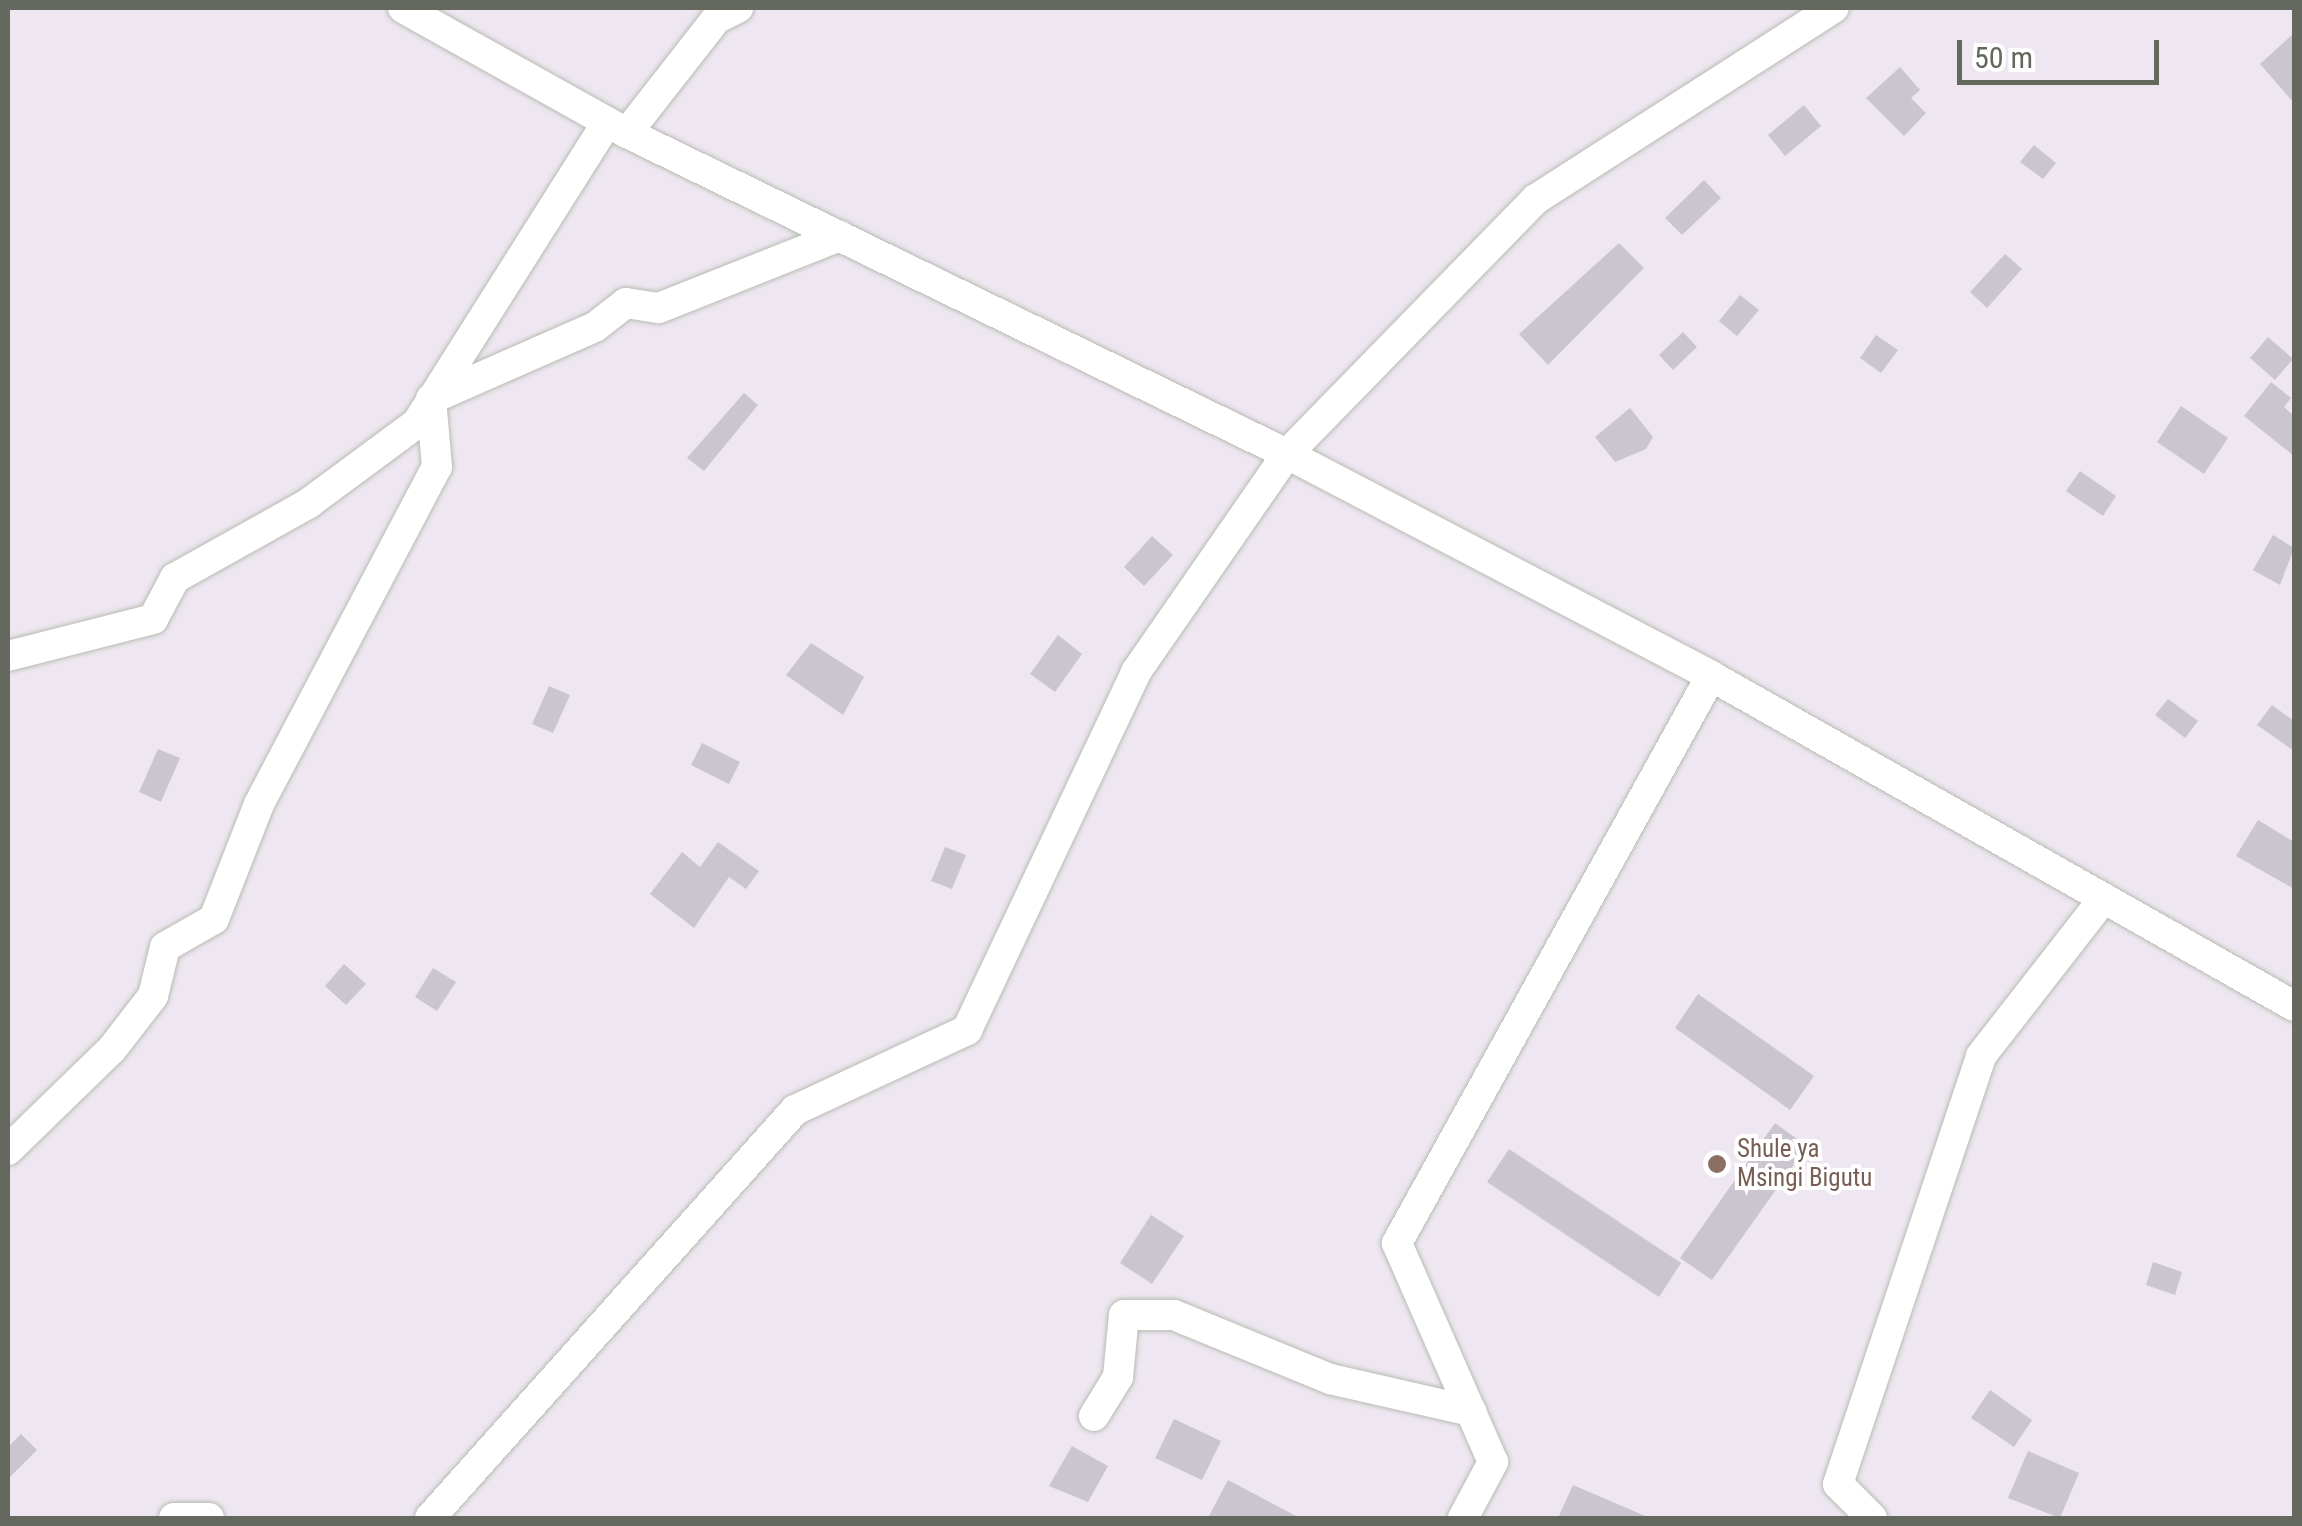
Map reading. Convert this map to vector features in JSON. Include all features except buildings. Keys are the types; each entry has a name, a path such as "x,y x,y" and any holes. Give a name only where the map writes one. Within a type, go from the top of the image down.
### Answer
{"street":[{"path":"403,8 617,128 1287,454 1711,676 2294,1006"},
{"path":"8,656 153,619 175,578 308,503 416,424 617,128 716,19 738,8"},
{"path":"430,1518 795,1110 967,1030 1136,672 1287,454 1536,199 1834,8"},
{"path":"431,400 595,327 626,304 659,308 840,236"},
{"path":"8,1150 112,1049 154,996 166,947 214,919 259,804 437,467 431,400"},
{"path":"1463,1518 1493,1462 1397,1243 1711,676"},
{"path":"1872,1518 1838,1484 1981,1056 2104,898"},
{"path":"1094,1416 1118,1378 1124,1315 1174,1316 1330,1379 1471,1412"},
{"path":"174,1518 209,1518"}],"place":[{"name":"Shule ya Msingi Bigutu","path":"1717,1164"}]}
